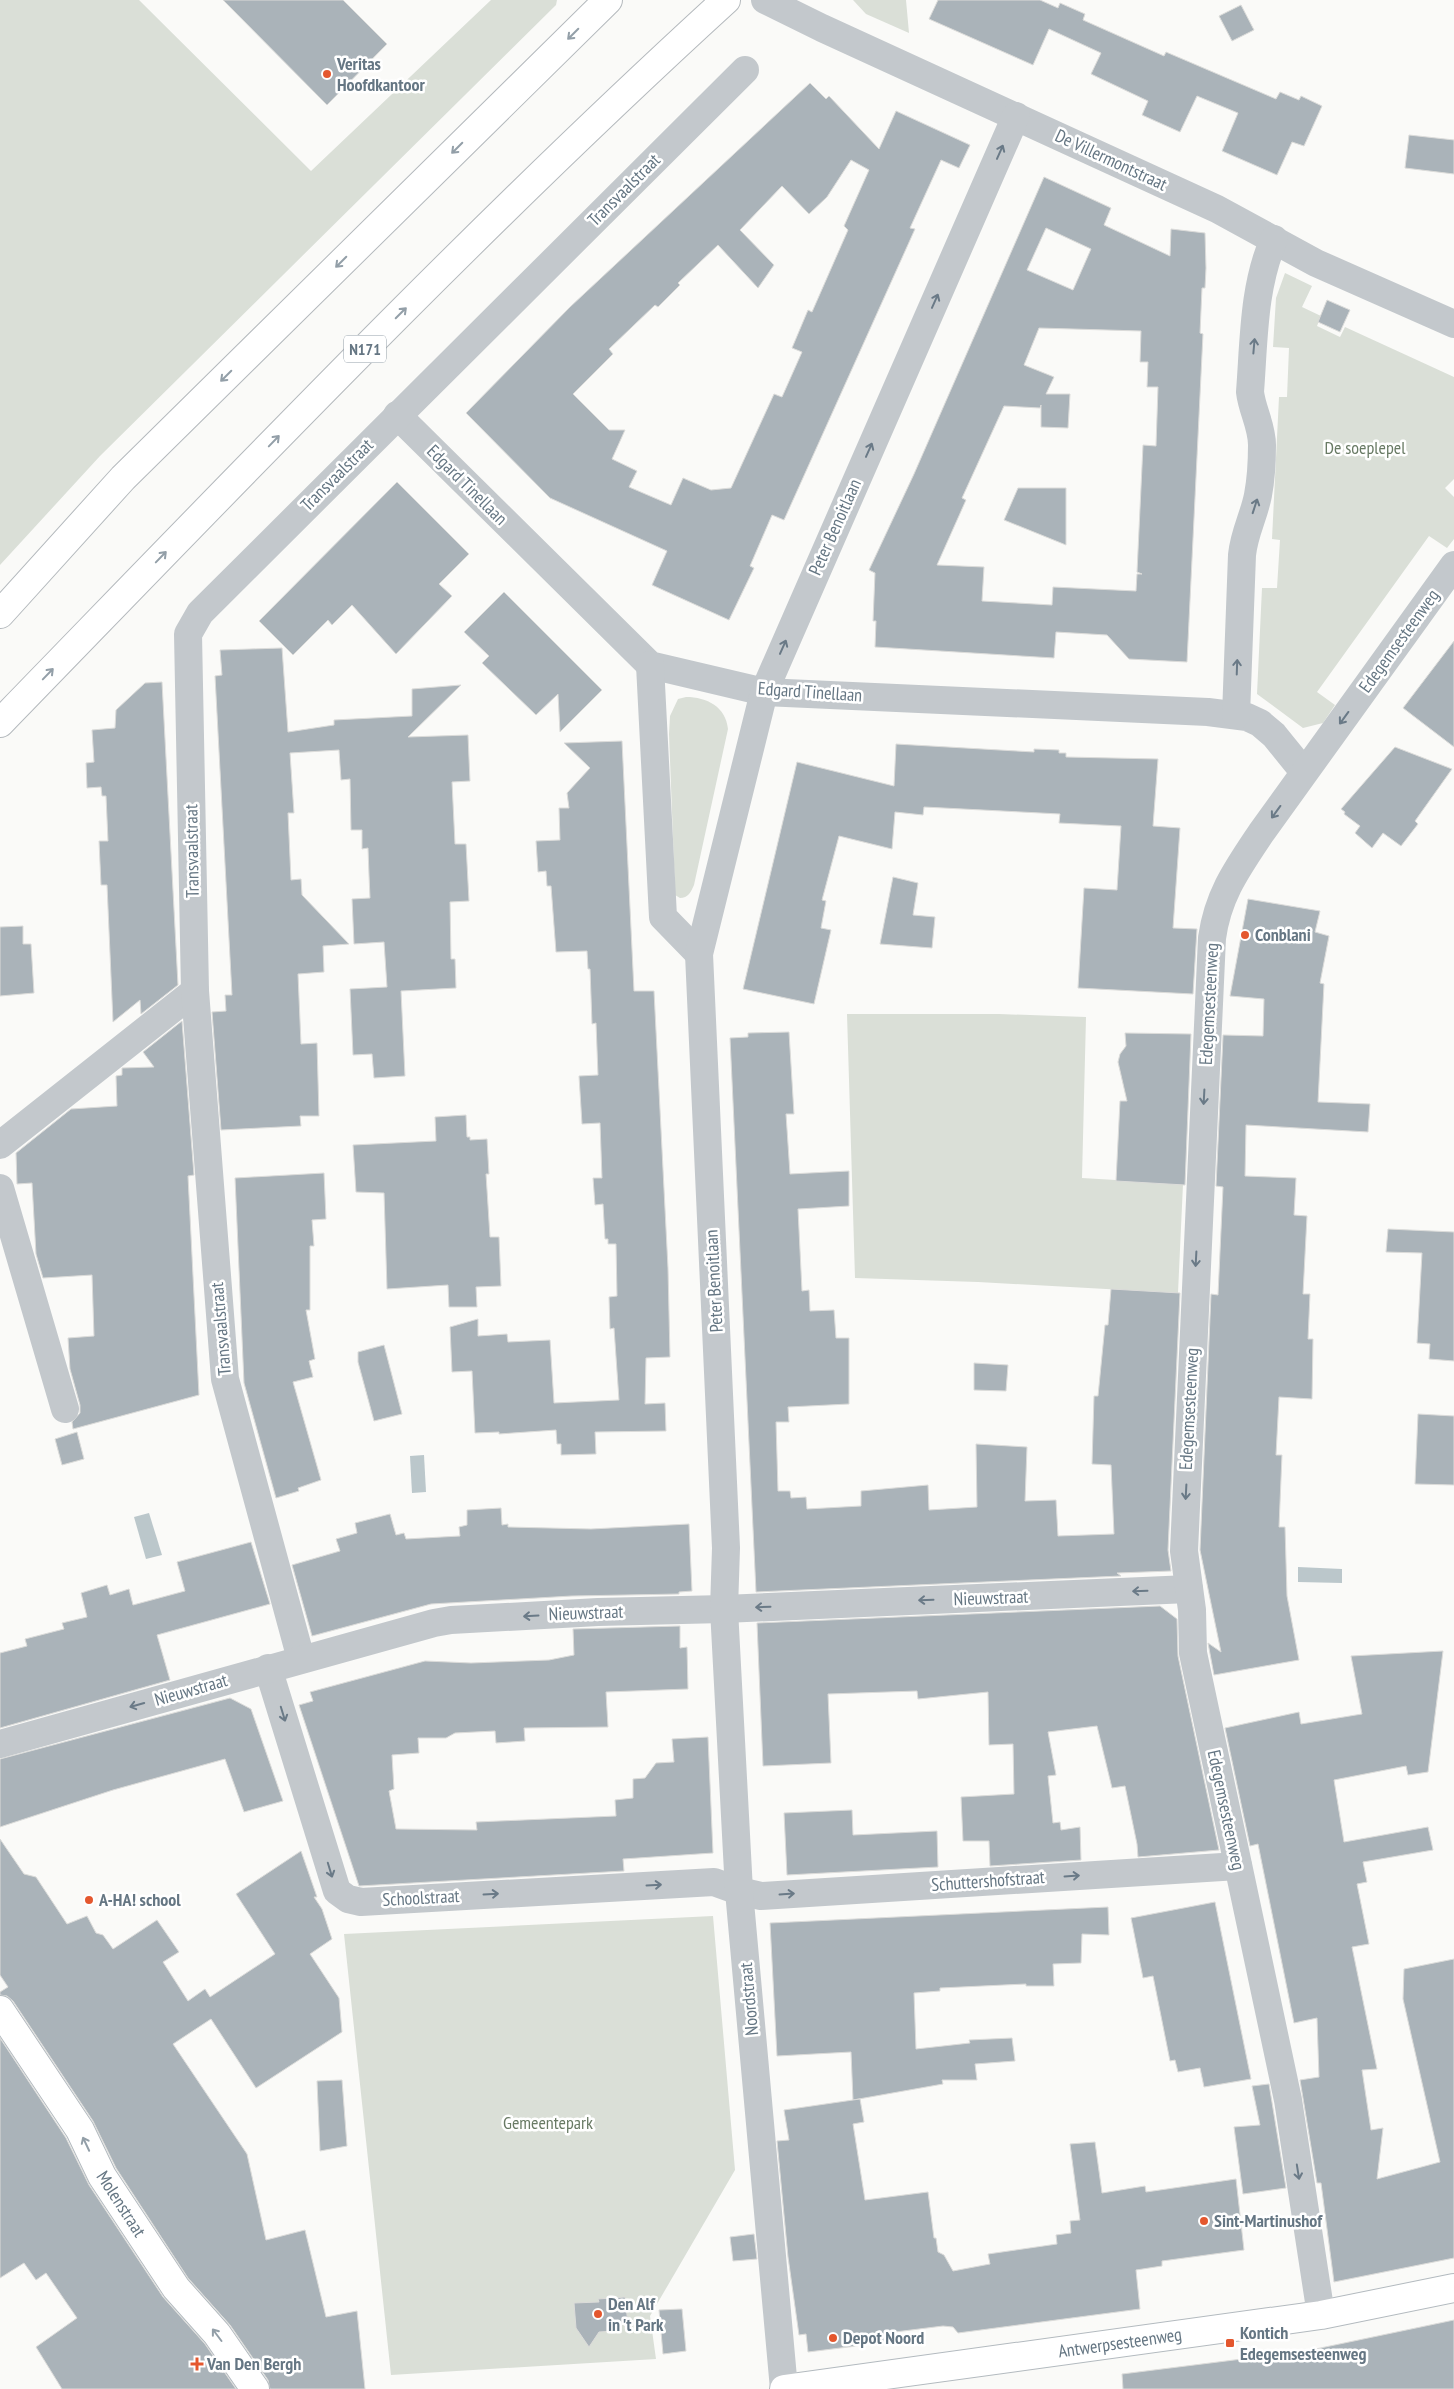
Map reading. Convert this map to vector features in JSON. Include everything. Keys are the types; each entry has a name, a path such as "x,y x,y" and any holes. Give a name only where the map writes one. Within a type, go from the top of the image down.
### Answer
{"main road":[{"path":"0,614 123,478 608,0"},
{"name":"N171","path":"0,723 333,380 611,105 726,0"},
{"name":"Molenstraat","path":"0,2010 80,2130 102,2176 176,2288 217,2334 255,2389"},
{"name":"Antwerpsesteenweg","path":"784,2389 1321,2315 1454,2288"}],"street":[{"name":"De Villermontstraat","path":"765,0 1217,209 1316,263 1454,324"},
{"name":"Transvaalstraat","path":"301,1659 225,1379 195,991 188,634 200,613 745,70"},
{"name":"Peter Benoitlaan","path":"724,1609 726,1548 699,954 764,692 1016,116"},
{"path":"1236,715 1243,537 1258,494 1262,443 1250,392 1259,284 1265,258 1274,239"},
{"name":"Edgard Tinellaan","path":"397,415 650,665 764,692 1208,712 1236,715 1254,720 1267,727 1304,772"},
{"name":"Edegemsesteenweg","path":"1321,2315 1288,2100 1193,1653 1192,1610 1184,1533 1214,923 1229,881 1304,772 1454,565"},
{"path":"650,665 662,917 699,954"},
{"path":"0,1145 195,991"},
{"path":"0,1188 65,1409"},
{"name":"Nieuwstraat","path":"0,1744 268,1668 451,1620 598,1612 724,1609 1189,1589"},
{"name":"Noordstraat","path":"724,1609 739,1891 784,2389"},
{"name":"Schoolstraat","path":"268,1668 337,1892 348,1899 361,1902 714,1882 739,1891"},
{"name":"Schuttershofstraat","path":"739,1891 761,1896 1238,1866"}],"green space":[{"path":"0,0 139,0 311,171 491,0 557,0 556,5 100,456 0,565"},
{"path":"853,0 906,0 909,33 866,14"},
{"name":"De soeplepel","path":"1285,273 1312,286 1302,307 1321,316 1317,326 1340,337 1345,327 1454,377 1454,479 1445,488 1454,497 1454,539 1447,548 1429,536 1317,692 1335,705 1323,723 1303,728 1257,694 1262,588 1277,588 1280,540 1272,539 1279,397 1287,397 1289,348 1273,347 1276,298"},
{"path":"686,697 708,701 714,705 724,715 728,729 694,885 687,896 680,898 675,895 669,734 670,716 678,699"},
{"path":"847,1014 999,1014 1086,1017 1082,1178 1183,1184 1178,1293 978,1282 855,1278"},
{"name":"Gemeentepark","path":"713,1916 735,2170 650,2316 656,2359 391,2375 344,1934"}],"shaded area":[{"path":"424,1455 426,1492 412,1493 410,1456"},
{"path":"149,1513 162,1555 146,1559 134,1517"},
{"path":"1298,1567 1342,1569 1342,1583 1298,1582"}],"building":[{"name":"Veritas Hoofdkantoor","path":"223,0 343,0 387,44 327,105"},
{"path":"938,0 1040,0 1058,8 1060,3 1085,14 1083,20 1164,56 1166,52 1276,99 1280,92 1299,100 1301,96 1322,106 1304,146 1292,142 1277,175 1222,151 1238,113 1197,96 1180,132 1142,115 1148,101 1091,74 1101,53 1049,29 1033,65 929,19"},
{"path":"1241,5 1254,30 1232,41 1219,16"},
{"path":"810,83 826,99 829,96 879,149 896,111 970,145 959,168 941,160 910,228 915,229 784,520 772,515 750,566 754,568 729,620 652,585 667,551 550,498 466,413 570,307","holes":["851,160 869,170 844,226 848,230 812,312 808,310 792,348 802,352 782,397 774,394 731,488 711,490 683,478 671,505 629,487 637,471 612,459 625,430 609,430 573,394 613,354 609,349 655,305 658,307 680,285 678,283 718,245 758,288 774,265 740,230 782,186 809,214 827,197"]},
{"path":"1409,135 1454,140 1454,174 1405,168"},
{"path":"1044,177 1111,208 1104,225 1170,256 1171,229 1205,233 1206,268 1205,288 1202,288 1200,333 1203,334 1187,662 1129,659 1107,635 1056,632 1054,658 875,647 876,621 873,621 875,573 869,570 914,474","holes":["1046,228 1091,249 1073,290 1027,270","1039,328 1141,331 1140,362 1148,362 1147,387 1158,387 1156,446 1143,445 1137,572 1142,574 1137,574 1136,591 1053,587 1052,605 982,601 984,567 937,565 966,500 962,498 1004,406 1040,408 1041,405 1041,427 1068,428 1070,394 1046,394 1054,377 1024,365"]},
{"path":"1327,300 1350,310 1340,332 1318,322"},
{"path":"397,482 469,554 439,584 452,596 396,654 352,605 332,625 328,620 293,655 259,621"},
{"path":"1018,488 1066,488 1066,545 1004,520"},
{"path":"504,592 602,690 560,732 558,694 536,715 482,663 489,656 464,632"},
{"path":"1454,641 1454,747 1403,708"},
{"path":"282,648 288,732 334,725 334,720 412,716 412,689 461,685 408,737 468,735 470,781 452,782 455,844 466,844 469,901 450,902 451,959 455,959 456,988 401,991 405,1076 374,1078 372,1054 353,1055 350,989 387,987 384,942 354,944 352,899 370,898 368,848 362,849 362,830 351,830 350,779 341,780 339,750 290,753 294,813 288,813 291,880 301,879 302,895 349,944 323,946 324,972 298,974 301,1044 317,1043 319,1116 300,1116 301,1126 221,1130 212,1012 226,1011 225,995 232,995 215,676 222,675 220,650"},
{"path":"162,682 178,985 141,1014 140,1000 113,1022 107,885 101,885 99,841 108,841 106,796 102,796 101,787 87,788 86,763 94,762 92,730 115,728 116,710 145,683"},
{"path":"622,741 634,991 654,991 668,1268 670,1357 646,1358 645,1404 665,1403 666,1431 595,1432 596,1454 561,1455 561,1444 557,1444 556,1430 499,1434 499,1432 475,1433 472,1371 452,1372 450,1327 478,1319 478,1336 507,1334 508,1342 550,1340 554,1403 619,1400 614,1328 610,1329 609,1297 617,1296 616,1244 608,1244 608,1239 605,1239 603,1204 595,1205 593,1178 602,1178 600,1123 582,1124 579,1076 598,1075 596,1023 592,1024 590,969 588,969 587,951 556,952 551,886 547,886 546,871 538,872 536,841 560,840 559,808 569,808 567,793 590,768 564,743"},
{"path":"896,744 1034,752 1034,749 1059,750 1059,753 1066,753 1066,757 1158,759 1153,826 1180,828 1173,928 1197,929 1193,994 1078,988 1084,888 1117,890 1121,826 1059,823 1060,814 924,807 923,815 895,812 892,849 839,836 822,900 826,901 821,928 831,930 814,1004 743,989 797,762 894,786"},
{"path":"1395,747 1452,769 1415,821 1418,824 1401,846 1383,833 1372,848 1355,833 1360,826 1344,814 1345,812 1341,809"},
{"path":"893,877 918,883 913,915 935,917 932,948 880,944"},
{"path":"1248,899 1320,911 1315,932 1329,936 1320,983 1324,984 1318,1102 1370,1104 1368,1132 1246,1125 1245,1176 1296,1178 1294,1215 1307,1216 1303,1294 1310,1294 1308,1339 1313,1339 1312,1399 1279,1397 1276,1455 1282,1455 1279,1527 1285,1527 1287,1596 1299,1660 1214,1675 1208,1643 1221,1652 1200,1550 1211,1294 1218,1295 1223,1187 1216,1186 1223,1035 1263,1036 1264,999 1230,996"},
{"path":"23,926 23,944 31,944 34,993 0,996 0,927"},
{"path":"182,1021 194,1175 188,1176 199,1395 73,1429 72,1422 80,1413 80,1405 70,1369 68,1338 94,1336 92,1275 43,1278 36,1254 32,1183 17,1184 16,1153 71,1109 117,1106 116,1076 122,1075 122,1068 154,1067 143,1052"},
{"path":"789,1032 794,1114 786,1114 790,1174 849,1171 849,1206 798,1209 802,1291 809,1290 810,1311 834,1310 836,1338 849,1338 849,1404 788,1407 789,1422 776,1422 778,1491 790,1491 791,1498 806,1497 807,1509 861,1506 861,1491 928,1485 929,1510 977,1507 976,1444 1027,1447 1025,1501 1056,1500 1058,1536 1114,1534 1111,1465 1092,1464 1094,1396 1098,1396 1105,1325 1108,1325 1111,1289 1180,1293 1168,1550 1171,1571 1117,1573 1121,1576 756,1592 730,1038 748,1037 748,1033"},
{"path":"1125,1033 1191,1034 1185,1185 1116,1181 1120,1101 1127,1101 1118,1062 1120,1054 1126,1046"},
{"path":"466,1115 467,1137 470,1137 470,1140 487,1139 489,1174 486,1174 490,1237 499,1237 501,1286 476,1287 477,1307 449,1307 448,1285 387,1289 384,1193 356,1192 353,1145 436,1141 435,1117"},
{"path":"324,1173 326,1219 312,1220 314,1246 310,1246 310,1310 306,1310 315,1359 309,1361 313,1377 293,1382 321,1480 298,1488 299,1491 276,1498 244,1383 235,1178"},
{"path":"1388,1229 1454,1232 1454,1361 1429,1359 1430,1344 1417,1343 1422,1253 1386,1252"},
{"path":"384,1345 402,1414 374,1421 358,1362 358,1352"},
{"path":"974,1363 1008,1365 1006,1391 974,1390"},
{"path":"1418,1414 1454,1416 1454,1485 1415,1484"},
{"path":"77,1432 84,1459 62,1465 55,1439"},
{"path":"501,1508 502,1525 508,1524 508,1527 591,1529 689,1524 692,1591 679,1592 679,1594 572,1596 431,1604 312,1636 292,1565 340,1551 336,1539 357,1533 355,1523 390,1514 396,1535 404,1533 406,1539 460,1536 459,1527 467,1525 467,1510"},
{"path":"251,1542 270,1604 157,1635 170,1680 0,1728 0,1653 27,1646 25,1639 64,1629 62,1623 87,1617 81,1593 107,1585 110,1595 129,1589 133,1605 185,1591 177,1562"},
{"path":"1160,1606 1177,1619 1178,1656 1219,1850 1138,1857 1125,1786 1112,1788 1097,1726 1048,1732 1056,1775 1048,1776 1053,1823 1060,1822 1061,1830 1080,1827 1081,1860 990,1866 989,1841 963,1841 961,1797 1014,1794 1013,1744 989,1745 988,1692 918,1699 917,1691 828,1694 831,1763 763,1766 757,1623"},
{"path":"680,1626 680,1648 687,1647 688,1689 606,1692 608,1727 524,1728 525,1741 496,1743 495,1731 455,1733 446,1738 418,1738 419,1753 392,1755 394,1789 389,1791 396,1829 477,1830 476,1822 616,1816 615,1800 633,1798 633,1779 645,1778 656,1763 674,1762 672,1739 708,1737 713,1853 623,1859 624,1871 359,1886 299,1705 313,1701 310,1692 425,1661 471,1663 549,1660 574,1655 573,1629"},
{"path":"1443,1651 1428,1772 1408,1775 1406,1766 1334,1780 1344,1842 1428,1827 1433,1850 1363,1862 1367,1882 1357,1884 1369,1944 1352,1947 1377,2069 1362,2070 1371,2130 1383,2128 1377,2179 1440,2162 1403,1999 1404,1969 1454,1959 1454,2258 1334,2282 1321,2183 1317,2183 1300,2080 1319,2077 1317,2018 1294,2023 1258,1844 1250,1846 1225,1728 1299,1712 1301,1724 1362,1714 1351,1656"},
{"path":"230,1698 251,1709 283,1801 244,1812 225,1759 113,1790 0,1827 0,1759"},
{"path":"852,1810 853,1835 937,1831 938,1867 787,1875 784,1813"},
{"path":"0,1839 24,1874 36,1877 67,1924 87,1916 96,1933 103,1935 113,1949 157,1920 179,1952 163,1962 188,2001 205,1989 210,1997 275,1954 236,1894 301,1851 317,1897 314,1897 322,1909 332,1939 310,1954 339,1998 342,2032 256,2088 211,2019 173,2044 247,2154 266,2240 305,2230 326,2317 357,2311 365,2389 270,2389 268,2380 230,2325 188,2278 116,2168 93,2121 13,2001 7,1996 0,1995 0,1992 8,1987 0,1975"},
{"path":"1215,1902 1251,2079 1204,2087 1200,2068 1178,2072 1175,2060 1170,2061 1153,1976 1143,1978 1131,1918"},
{"path":"1108,1907 1109,1935 1082,1934 1081,1963 1053,1964 1054,1986 1026,1986 1026,1984 940,1988 940,1991 914,1993 916,2049 970,2043 969,2040 1012,2038 1015,2061 975,2064 977,2080 942,2080 943,2084 853,2100 851,2052 777,2056 770,1923"},
{"path":"0,2038 66,2138 89,2185 163,2297 205,2344 236,2389 62,2389 36,2347 77,2318 46,2273 36,2280 24,2263 0,2278"},
{"path":"342,2080 347,2146 320,2151 317,2081"},
{"path":"1269,2084 1286,2188 1243,2194 1234,2127 1260,2125 1252,2086"},
{"path":"860,2099 864,2122 853,2124 865,2200 928,2192 934,2238 936,2238 938,2252 944,2255 953,2271 990,2264 988,2254 1057,2244 1056,2235 1071,2233 1070,2221 1080,2220 1070,2144 1095,2142 1102,2193 1145,2186 1146,2192 1236,2179 1244,2250 1162,2261 1162,2266 1136,2270 1140,2309 958,2333 953,2327 943,2326 887,2333 889,2342 808,2352 806,2334 799,2335 788,2257 777,2141 789,2140 784,2110"},
{"path":"754,2234 757,2259 733,2261 730,2237"},
{"name":"Den Alf in 't Park","path":"625,2297 628,2324 614,2325 614,2331 599,2332 589,2347 576,2328 574,2303 599,2302 598,2299"},
{"path":"682,2309 686,2351 663,2354 659,2310"},
{"path":"1454,2320 1454,2389 1123,2389 1122,2374 1306,2351"}],"place":[{"name":"Veritas Hoofdkantoor","path":"327,74"},
{"name":"Conblani","path":"1245,935"},
{"name":"A-HA! school","path":"89,1900"},
{"name":"Sint-Martinushof","path":"1204,2221"},
{"name":"Den Alf in 't Park","path":"598,2314"},
{"name":"Depot Noord","path":"833,2338"},
{"name":"Kontich Edegemsesteenweg","path":"1230,2343"},
{"name":"Van Den Bergh","path":"197,2364"}]}
